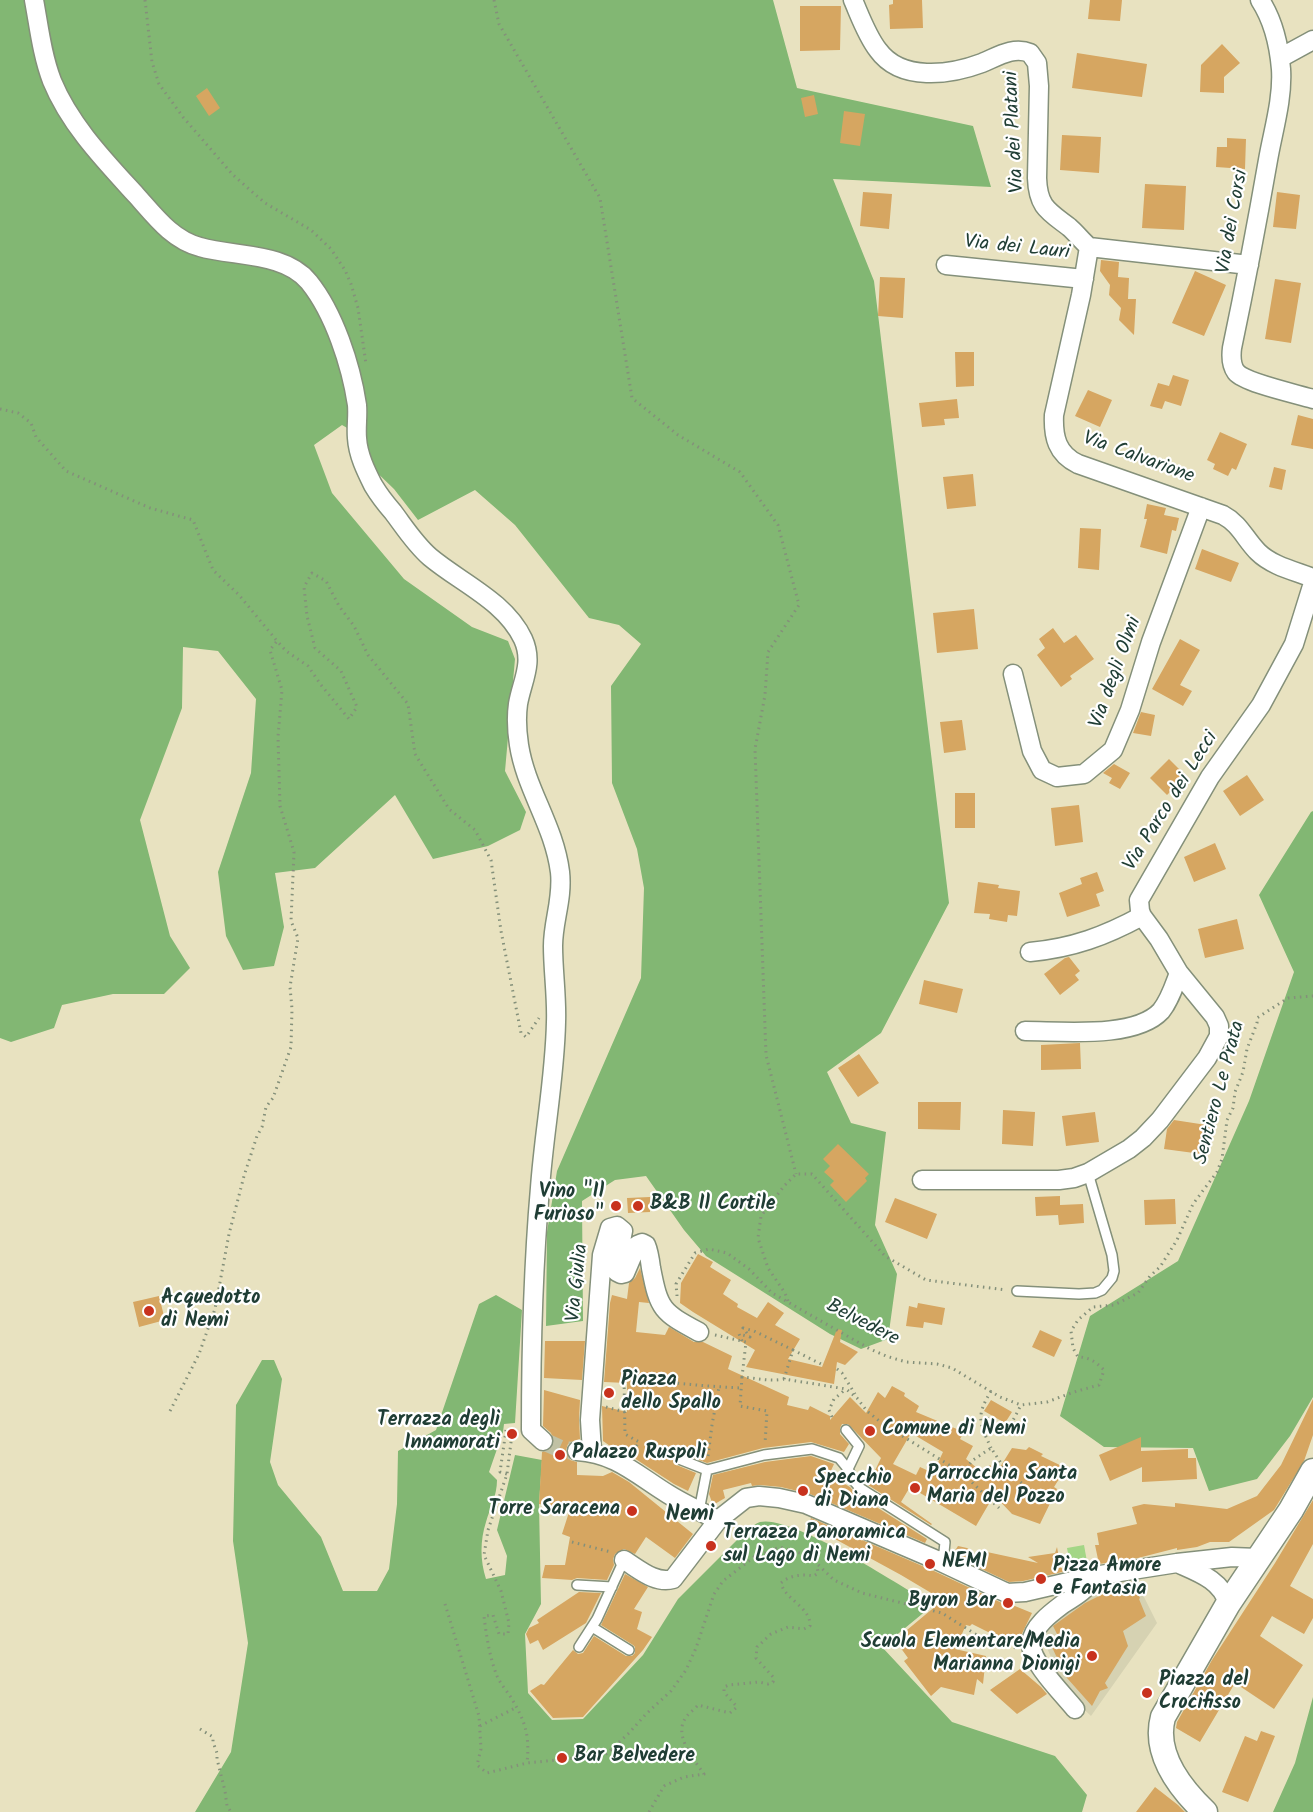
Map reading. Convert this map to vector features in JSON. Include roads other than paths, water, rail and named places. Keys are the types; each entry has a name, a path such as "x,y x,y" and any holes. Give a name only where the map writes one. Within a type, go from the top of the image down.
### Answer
{"main road":[{"path":"1204,1812 1173,1773 1161,1744 1163,1718 1228,1604 1291,1510 1313,1471"}],"street":[{"path":"34,0 43,56 64,105 92,145 157,218 176,235 196,246 281,263 297,270 311,284 333,324 345,357 357,405 359,454 375,489 422,549 494,603 510,619 521,635 527,651 527,673 518,705 519,745 525,773 557,855 560,883 560,904 553,936 555,1049 540,1187 532,1296 531,1430 540,1439"},
{"name":"Via dei Platani","path":"853,0 877,50 894,64 912,70 929,73 951,71 982,63 1012,51 1030,53 1037,63 1039,78 1038,192 1049,213 1071,229 1089,247"},
{"name":"Via dei Corsi","path":"1260,0 1271,23 1280,58 1280,96 1232,348 1233,368 1243,378 1313,399"},
{"path":"1280,58 1313,40"},
{"path":"1089,247 1249,265"},
{"name":"Via Calvarione","path":"1089,247 1054,415 1053,432 1058,446 1068,459 1078,464 1230,518 1242,530 1254,548 1268,560 1313,580"},
{"name":"Via dei Lauri","path":"946,264 1083,279"},
{"name":"Via degli Olmi","path":"1013,674 1032,751 1042,770 1057,777 1084,774 1113,750 1130,710 1151,642 1201,507"},
{"name":"Via Parco dei Lecci","path":"1142,916 1139,904 1142,893 1160,866 1210,777 1262,705 1294,644 1313,580"},
{"path":"922,1180 1059,1180 1088,1173 1143,1138 1160,1120 1208,1058 1217,1041 1219,1026 1215,1017 1179,973 1142,916 1109,933 1079,944 1054,950 1030,952"},
{"path":"1025,1031 1108,1030 1143,1023 1156,1015 1166,1004 1179,973"},
{"name":"Via Giulia","path":"699,1332 671,1317 664,1309 657,1296 646,1245 642,1243 637,1245 625,1273 617,1272 616,1265 623,1231 617,1226 610,1228 602,1255 590,1420 584,1451 609,1457 699,1512"},
{"path":"624,1560 656,1580 665,1582 673,1579 718,1520 746,1498 759,1496 806,1504 939,1561 1006,1593 1024,1592 1094,1576 1177,1563 1238,1556 1258,1558"},
{"path":"699,1512 718,1520"},
{"path":"1212,1580 1224,1558"},
{"path":"1177,1563 1212,1580 1224,1592 1228,1604"},
{"path":"1075,1709 1039,1664 1031,1642 1049,1614 1090,1586 1094,1576"}],"lane":[{"path":"1017,1291 1095,1293 1102,1290 1112,1278 1114,1271 1112,1255 1088,1173"},
{"path":"846,1430 859,1446 848,1469"},
{"path":"679,1459 707,1467 764,1455 812,1449 839,1458 853,1480 864,1491 945,1542 944,1552 939,1561"},
{"path":"699,1512 707,1467"},
{"path":"579,1647 592,1627 624,1560"},
{"path":"577,1585 612,1587"},
{"path":"592,1627 629,1650"}],"tunnel":[{"path":"543,1441 563,1450 577,1451"}],"place":[{"name":"Vino \"Il Furioso\"","path":"616,1206"},
{"name":"B&B Il Cortile","path":"638,1206"},
{"name":"Acquedotto di Nemi","path":"149,1311"},
{"name":"Piazza dello Spallo","path":"609,1393"},
{"name":"Comune di Nemi","path":"870,1431"},
{"name":"Terrazza degli Innamorati","path":"512,1434"},
{"name":"Palazzo Ruspoli","path":"560,1455"},
{"name":"Parrocchia Santa Maria del Pozzo","path":"915,1488"},
{"name":"Specchio di Diana","path":"803,1491"},
{"name":"Torre Saracena","path":"632,1511"},
{"name":"Terrazza Panoramica sul Lago di Nemi","path":"711,1546"},
{"name":"NEMI","path":"930,1564"},
{"name":"Pizza Amore e Fantasia","path":"1041,1579"},
{"name":"Byron Bar","path":"1008,1603"},
{"name":"Scuola Elementare/Media Marianna Dionigi","path":"1092,1656"},
{"name":"Piazza del Crocifisso","path":"1147,1693"},
{"name":"Bar Belvedere","path":"562,1758"}],"district":[{"name":"Nemi","path":"690,1516"}]}
